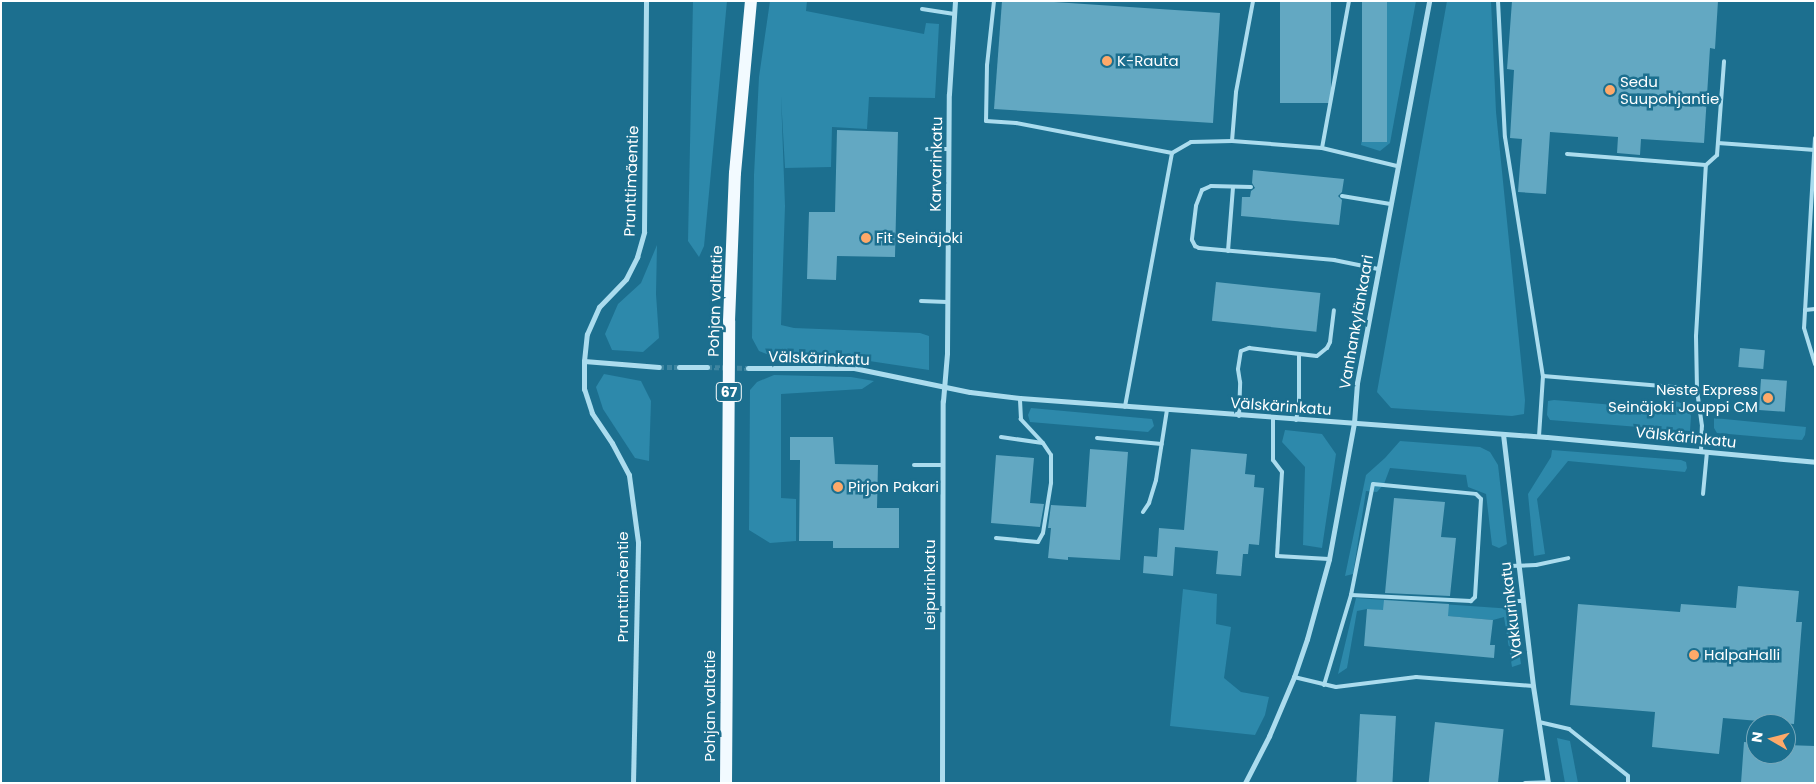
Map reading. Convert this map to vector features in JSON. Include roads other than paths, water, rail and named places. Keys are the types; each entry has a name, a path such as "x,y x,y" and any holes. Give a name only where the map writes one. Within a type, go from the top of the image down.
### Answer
{"main road":[{"name":"Pohjan valtatie","path":"726,783 729,321 735,173 752,1"}],"street":[{"name":"Prunttimäentie","path":"633,783 638,542 630,475 612,443 592,414 584,389 584,362 587,334 599,307 626,279 637,257 644,232 646,1"},
{"name":"Karvarinkatu","path":"944,387 949,149 955,1"},
{"name":"Vanhankylänkaari","path":"1245,783 1270,736 1294,677 1308,639 1329,559 1354,423 1357,383 1429,1"},
{"path":"584,362 659,367"},
{"path":"679,367 707,368"},
{"name":"Välskärinkatu","path":"748,368 854,368 944,387 1020,398 1273,419 1503,434 1814,462"},
{"name":"Leipurinkatu","path":"942,783 944,387"},
{"name":"Vakkurinkatu","path":"1503,434 1522,601 1548,782"}],"lane":[{"path":"994,1 987,65 986,121 1016,123 1172,153 1191,142 1232,141 1322,148 1397,166"},
{"path":"1232,141 1236,92 1253,2 1246,1"},
{"path":"1322,148 1349,1"},
{"path":"1498,1 1505,136 1543,376 1539,437"},
{"path":"922,9 953,14"},
{"path":"1701,452 1702,426 1697,388 1696,336 1706,165 1717,155 1724,61"},
{"path":"1815,138 1812,222 1804,328 1815,362"},
{"path":"1718,143 1814,150"},
{"path":"927,149 949,149"},
{"path":"1125,407 1172,153"},
{"path":"1567,154 1706,165"},
{"path":"1251,187 1211,186 1202,190 1196,206 1192,240 1199,248 1334,260 1378,268"},
{"path":"1228,251 1233,187"},
{"path":"1342,196 1390,204"},
{"path":"921,301 947,302"},
{"path":"1239,416 1240,382 1238,369 1241,351 1249,348 1316,356 1327,348 1334,310"},
{"path":"1805,310 1815,310"},
{"path":"1296,420 1299,406 1299,354"},
{"path":"1543,376 1697,388"},
{"path":"996,538 1038,542 1043,534 1051,483 1051,455 1020,419 1020,398"},
{"path":"1143,512 1156,480 1167,410"},
{"path":"1273,419 1273,460 1282,472 1277,556 1329,559"},
{"path":"1001,437 1043,444"},
{"path":"1097,438 1162,444"},
{"path":"1703,494 1707,452"},
{"path":"1814,462 1815,455"},
{"path":"914,465 943,465"},
{"path":"1324,685 1351,595 1373,484 1476,494 1481,499 1475,597 1471,601 1351,595"},
{"path":"1509,566 1536,565 1568,558"},
{"path":"1513,601 1522,601"},
{"path":"1294,677 1336,687 1360,686 1416,677 1533,686"},
{"path":"1538,722 1569,729 1628,776 1628,783"},
{"path":"1525,783 1548,782"}],"tunnel":[{"path":"659,367 679,367"},
{"path":"707,367 748,368"}],"place":[{"name":"K-Rauta","path":"1107,61"},
{"name":"Sedu Suupohjantie","path":"1610,90"},
{"name":"Fit Seinäjoki","path":"866,238"},
{"name":"Neste Express Seinäjoki Jouppi CM","path":"1768,398"},
{"name":"Pirjon Pakari","path":"838,487"},
{"name":"HalpaHalli","path":"1694,655"}]}
